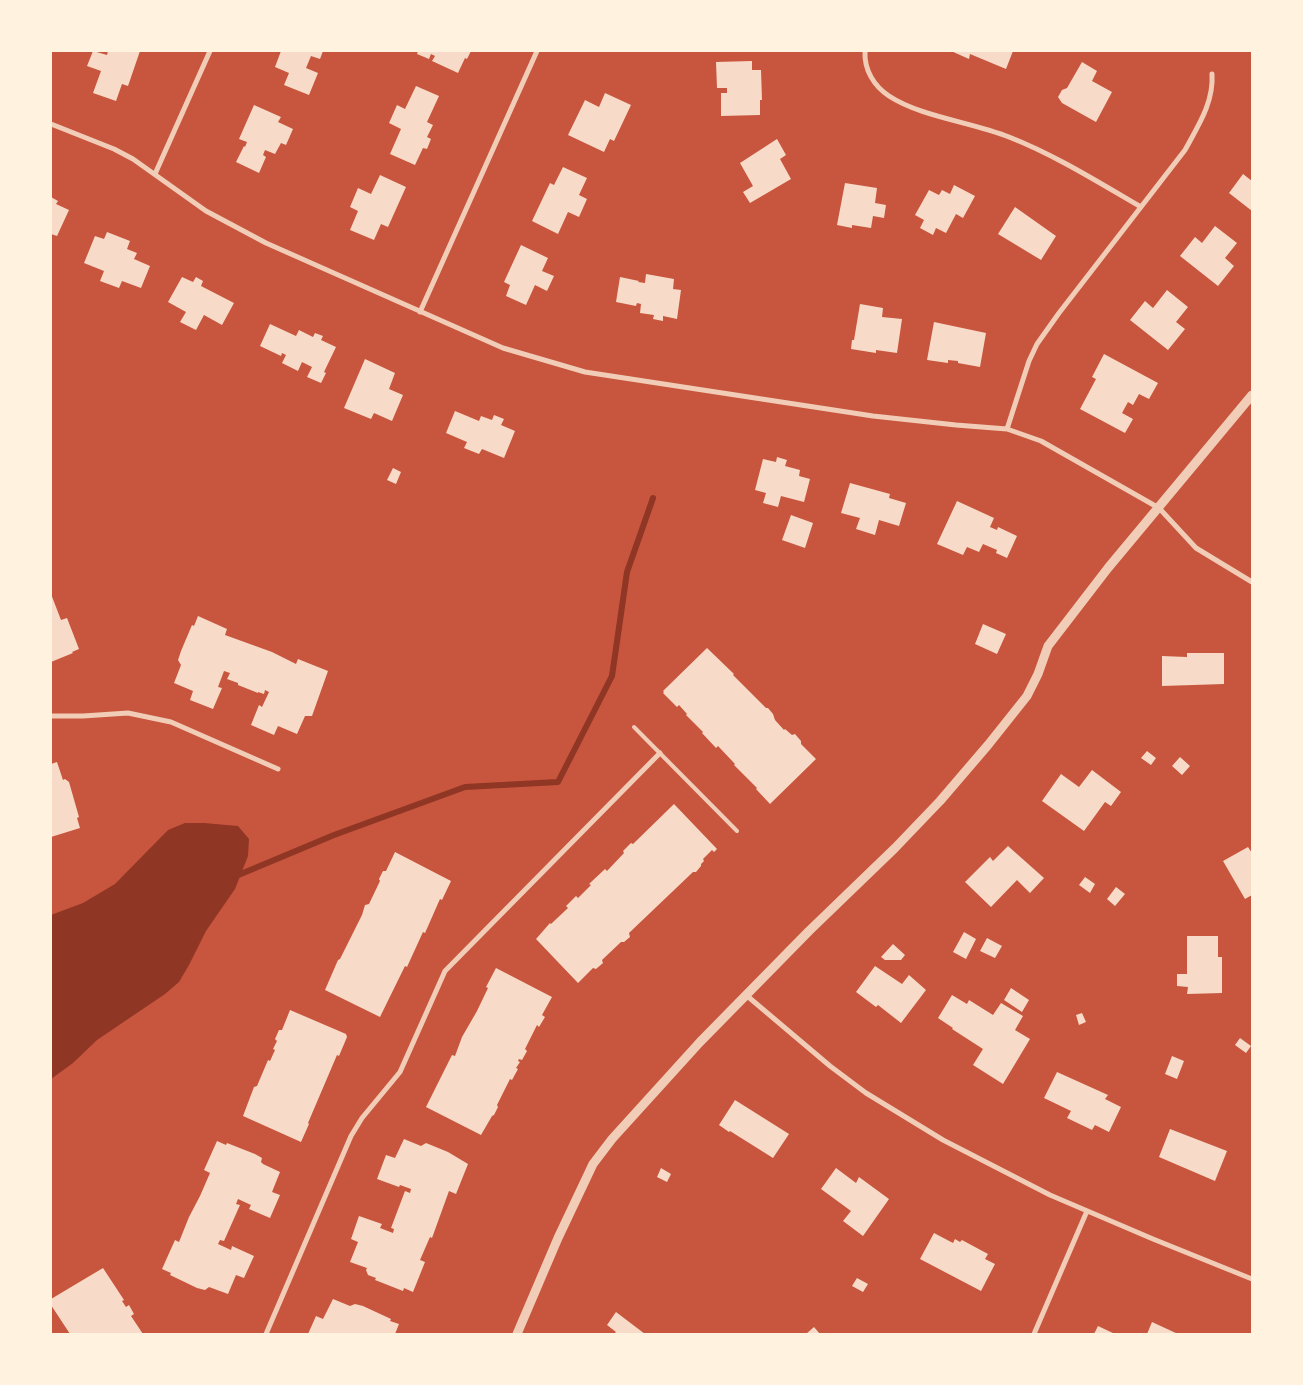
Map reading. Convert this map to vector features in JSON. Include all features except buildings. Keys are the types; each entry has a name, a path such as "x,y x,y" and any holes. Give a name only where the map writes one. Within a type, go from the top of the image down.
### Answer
{"street":[{"path":"155,174 210,51"},
{"path":"420,312 537,51"},
{"path":"865,51 864,62 878,87 911,108 1010,137 1060,160 1141,207"},
{"path":"1007,429 1026,370 1037,344 1185,150 1201,120 1211,95 1212,74"},
{"path":"51,124 114,149 133,159 206,211 266,243 503,348 585,372 873,416 1007,429 1041,441 1159,508 1196,548 1252,582"},
{"path":"517,1334 558,1238 593,1164 612,1139 700,1042 940,801 1027,696 1038,674 1048,646 1108,568 1252,395"},
{"path":"51,716 128,713 171,722 278,769"},
{"path":"266,1334 351,1136 362,1118 400,1072 445,971 660,753"},
{"path":"746,995 830,1066 866,1093 943,1140 1050,1195 1252,1279"},
{"path":"1034,1334 1087,1211"}],"lane":[{"path":"634,727 737,831"}],"shaded area":[{"path":"185,823 238,826 249,839 248,856 235,889 206,931 179,982 165,994 97,1040 73,1063 51,1079 51,915 83,903 115,884 168,830"}],"waterway":[{"path":"236,876 334,835 465,787 558,782 612,676 627,572 653,498"}]}
